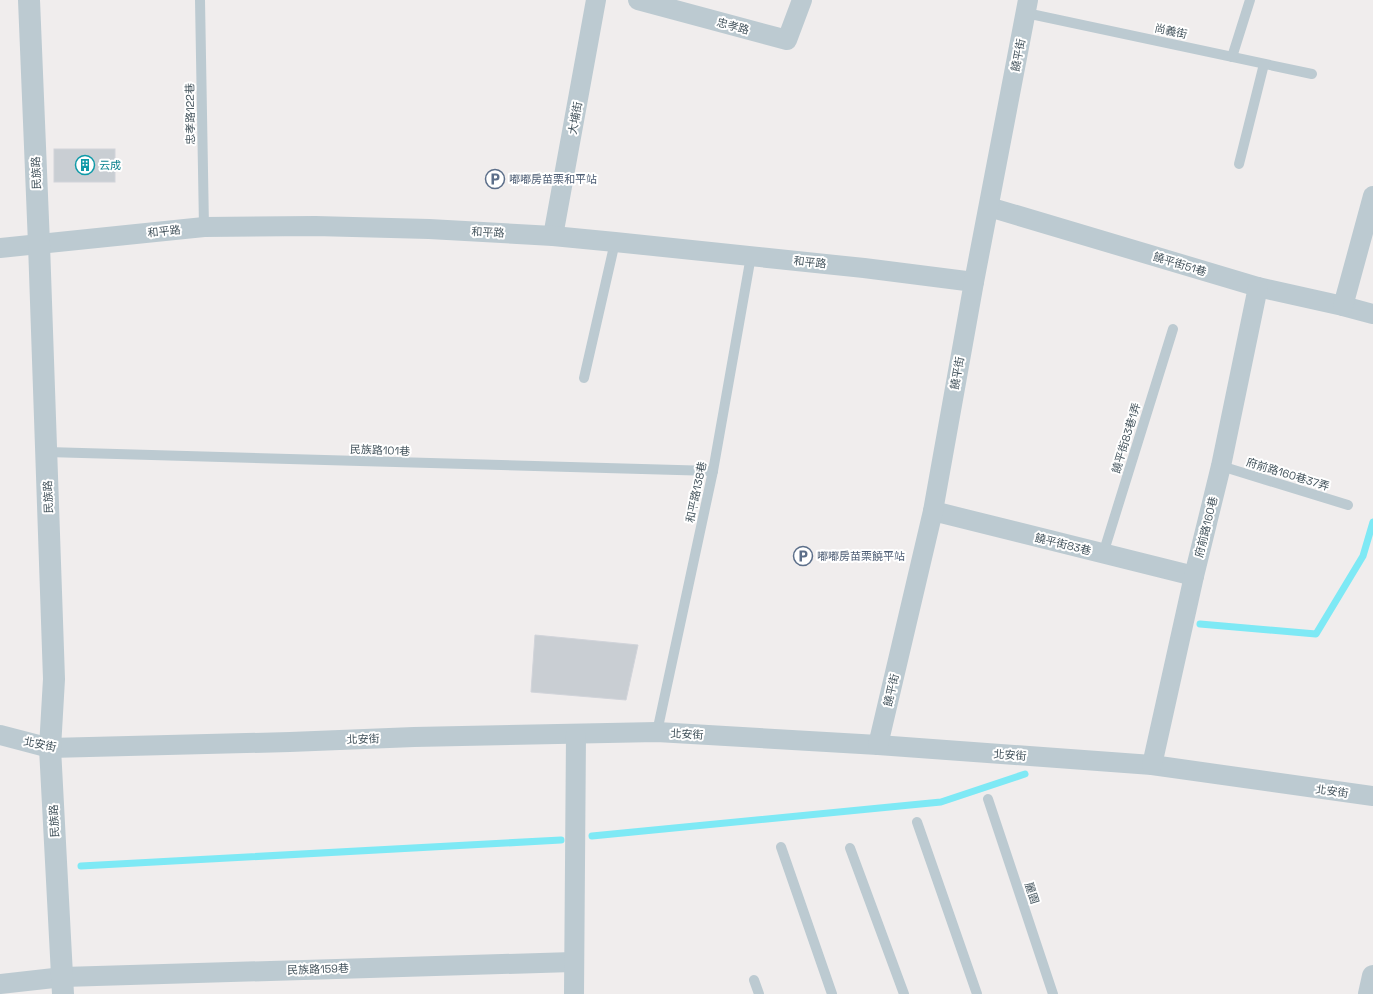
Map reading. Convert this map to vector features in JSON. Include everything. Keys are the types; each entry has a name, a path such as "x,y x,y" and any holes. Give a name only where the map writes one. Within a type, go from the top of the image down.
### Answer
{"street":[{"name":"民族路","path":"29,0 47,452 54,679 50,748 63,985"},
{"name":"大埔街","path":"553,236 596,0"},
{"name":"忠孝路","path":"638,0 787,40 802,0"},
{"name":"饒平街","path":"878,745 933,511 974,282 1027,6"},
{"path":"1343,306 1373,196"},
{"name":"饒平街51巷","path":"989,207 1258,287 1373,314"},
{"name":"和平路","path":"0,248 204,227 315,226 429,229 553,236 864,268 974,282"},
{"name":"府前路160巷","path":"1152,765 1194,576 1221,466 1258,287"},
{"name":"饒平街83巷","path":"933,511 1194,576"},
{"name":"北安街","path":"0,735 50,748 290,742 414,737 657,732 878,745 1152,765 1373,796"},
{"path":"574,994 576,734"},
{"name":"民族路159巷","path":"0,984 63,985 574,962"},
{"path":"1369,994 1373,976"}],"lane":[{"name":"忠孝路122巷","path":"200,0 204,227"},
{"path":"1232,56 1250,0"},
{"name":"尚義街","path":"1027,6 1264,64 1312,74"},
{"path":"1239,164 1264,64"},
{"path":"584,378 614,242"},
{"name":"和平路138巷","path":"657,732 713,471 751,256"},
{"name":"饒平街83巷1弄","path":"1103,554 1173,329"},
{"name":"民族路101巷","path":"47,452 713,471"},
{"name":"府前路160巷37弄","path":"1221,466 1348,505"},
{"name":"麗園","path":"988,799 1053,994"},
{"path":"917,822 977,994"},
{"path":"781,847 832,994"},
{"path":"850,848 904,994"},
{"path":"754,980 759,994"}],"building":[{"name":"云成","path":"54,149 115,149 115,182 54,182"},
{"path":"535,635 638,645 626,700 531,692"}],"waterway":[{"path":"1200,624 1316,634 1363,556 1373,522"},
{"path":"592,836 941,802 1025,774"},
{"path":"81,866 561,840"}],"place":[{"name":"云成","path":"85,165"},
{"name":"嘟嘟房苗栗和平站","path":"495,179"},
{"name":"嘟嘟房苗栗饒平站","path":"803,556"}]}
